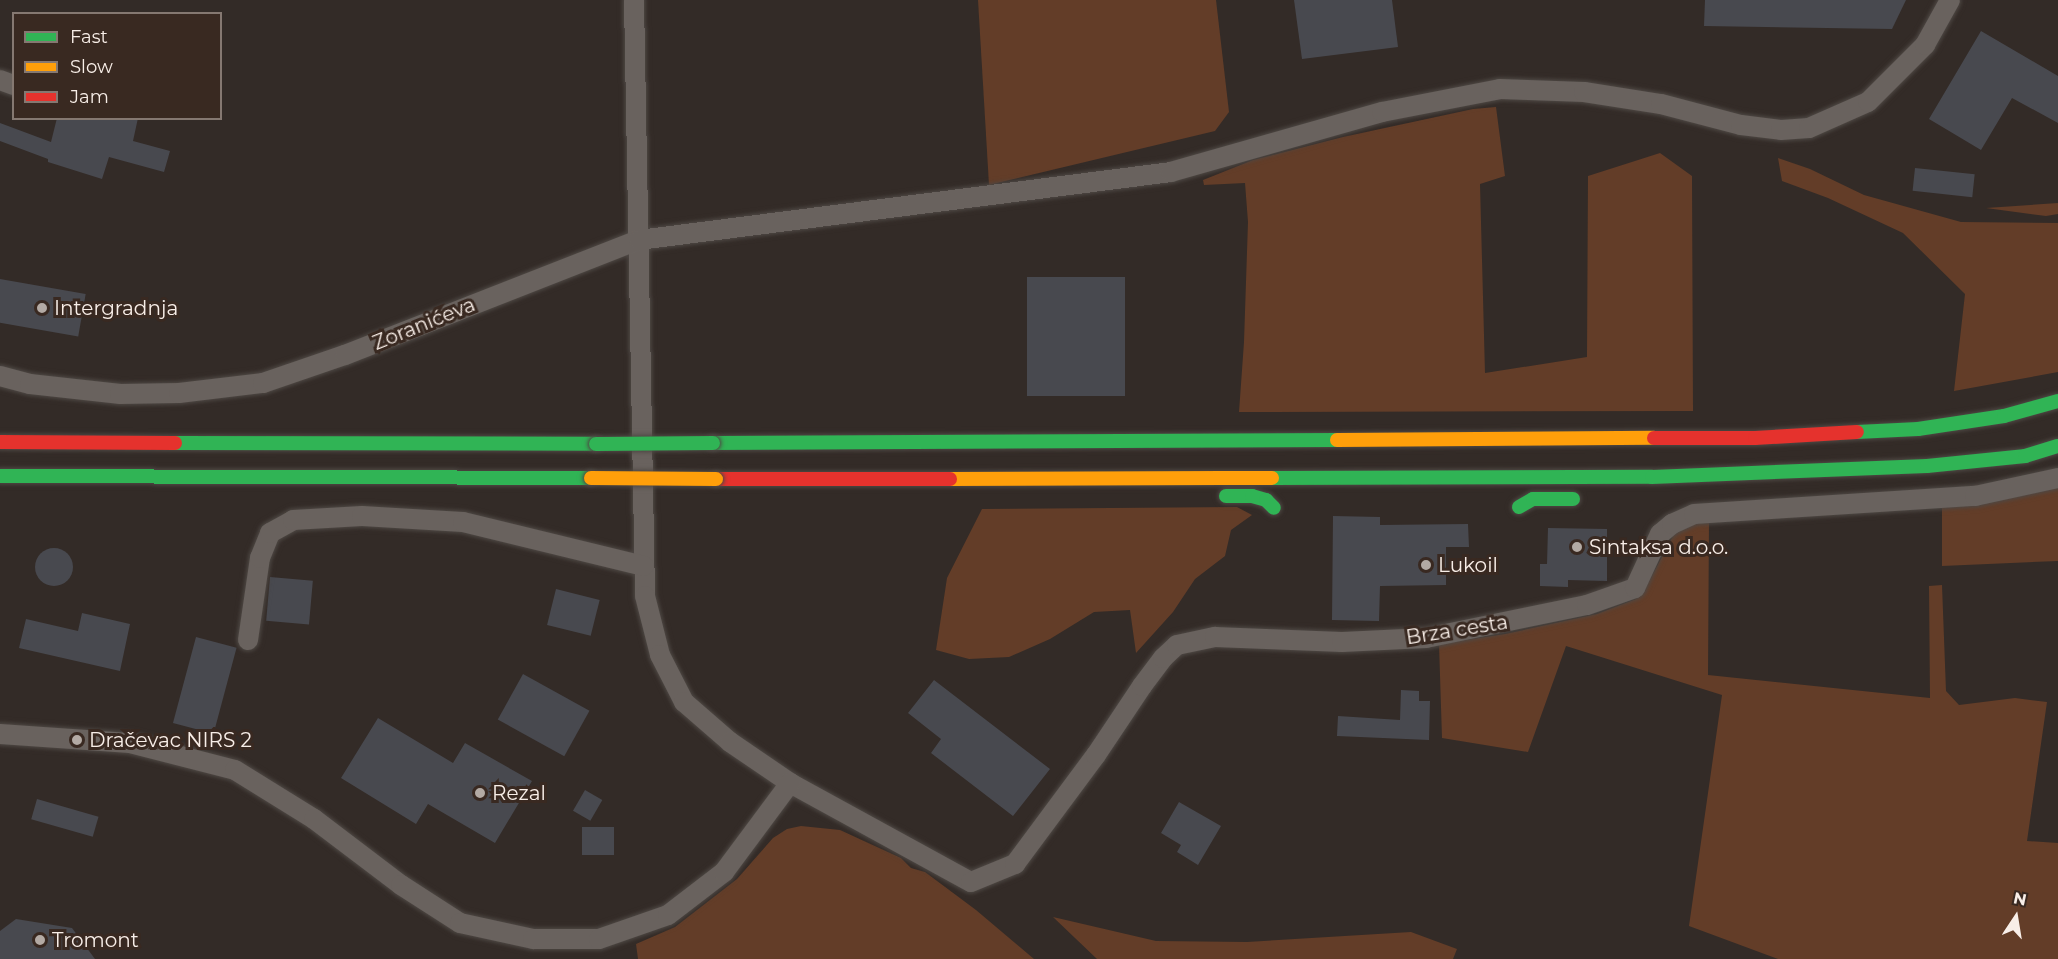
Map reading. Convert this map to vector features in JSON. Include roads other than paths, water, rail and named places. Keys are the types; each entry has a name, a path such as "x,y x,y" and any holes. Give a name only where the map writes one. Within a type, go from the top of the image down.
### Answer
{"highway":[{"path":"0,442 596,444 1755,438 1918,429 2004,416 2058,401"},
{"path":"0,476 716,479 1652,477 1927,466 2025,456 2058,446"},
{"path":"1628,493 1652,477"},
{"path":"1181,479 1211,495 1252,496 1266,500 1274,508"},
{"path":"1519,507 1533,499 1588,498"}],"street":[{"path":"0,734 130,743 235,770 314,819 401,885 460,923 533,939 599,939 668,915 723,872 790,783 730,742 684,702 660,655 645,596 634,0"},
{"name":"Zoranićeva","path":"0,376 30,384 120,394 179,393 263,383 345,355 639,240 1171,172 1382,112 1500,89 1584,92 1661,104 1741,125 1781,130 1809,128 1868,102 1925,45 1950,0"},
{"name":"Brza cesta","path":"790,783 971,882 1015,864 1096,755 1142,686 1163,658 1177,645 1215,637 1342,642 1426,638 1587,605 1635,588 1660,534 1672,524 1694,514 1975,496 2058,478"},
{"path":"248,640 260,558 270,533 293,520 362,516 463,522 644,566"}],"place":[{"name":"Intergradnja","path":"42,308"},
{"name":"Sintaksa d.o.o.","path":"1577,547"},
{"name":"Lukoil","path":"1426,565"},
{"name":"Dračevac NIRS 2","path":"77,740"},
{"name":"Rezal","path":"480,793"},
{"name":"Tromont","path":"40,940"}]}
